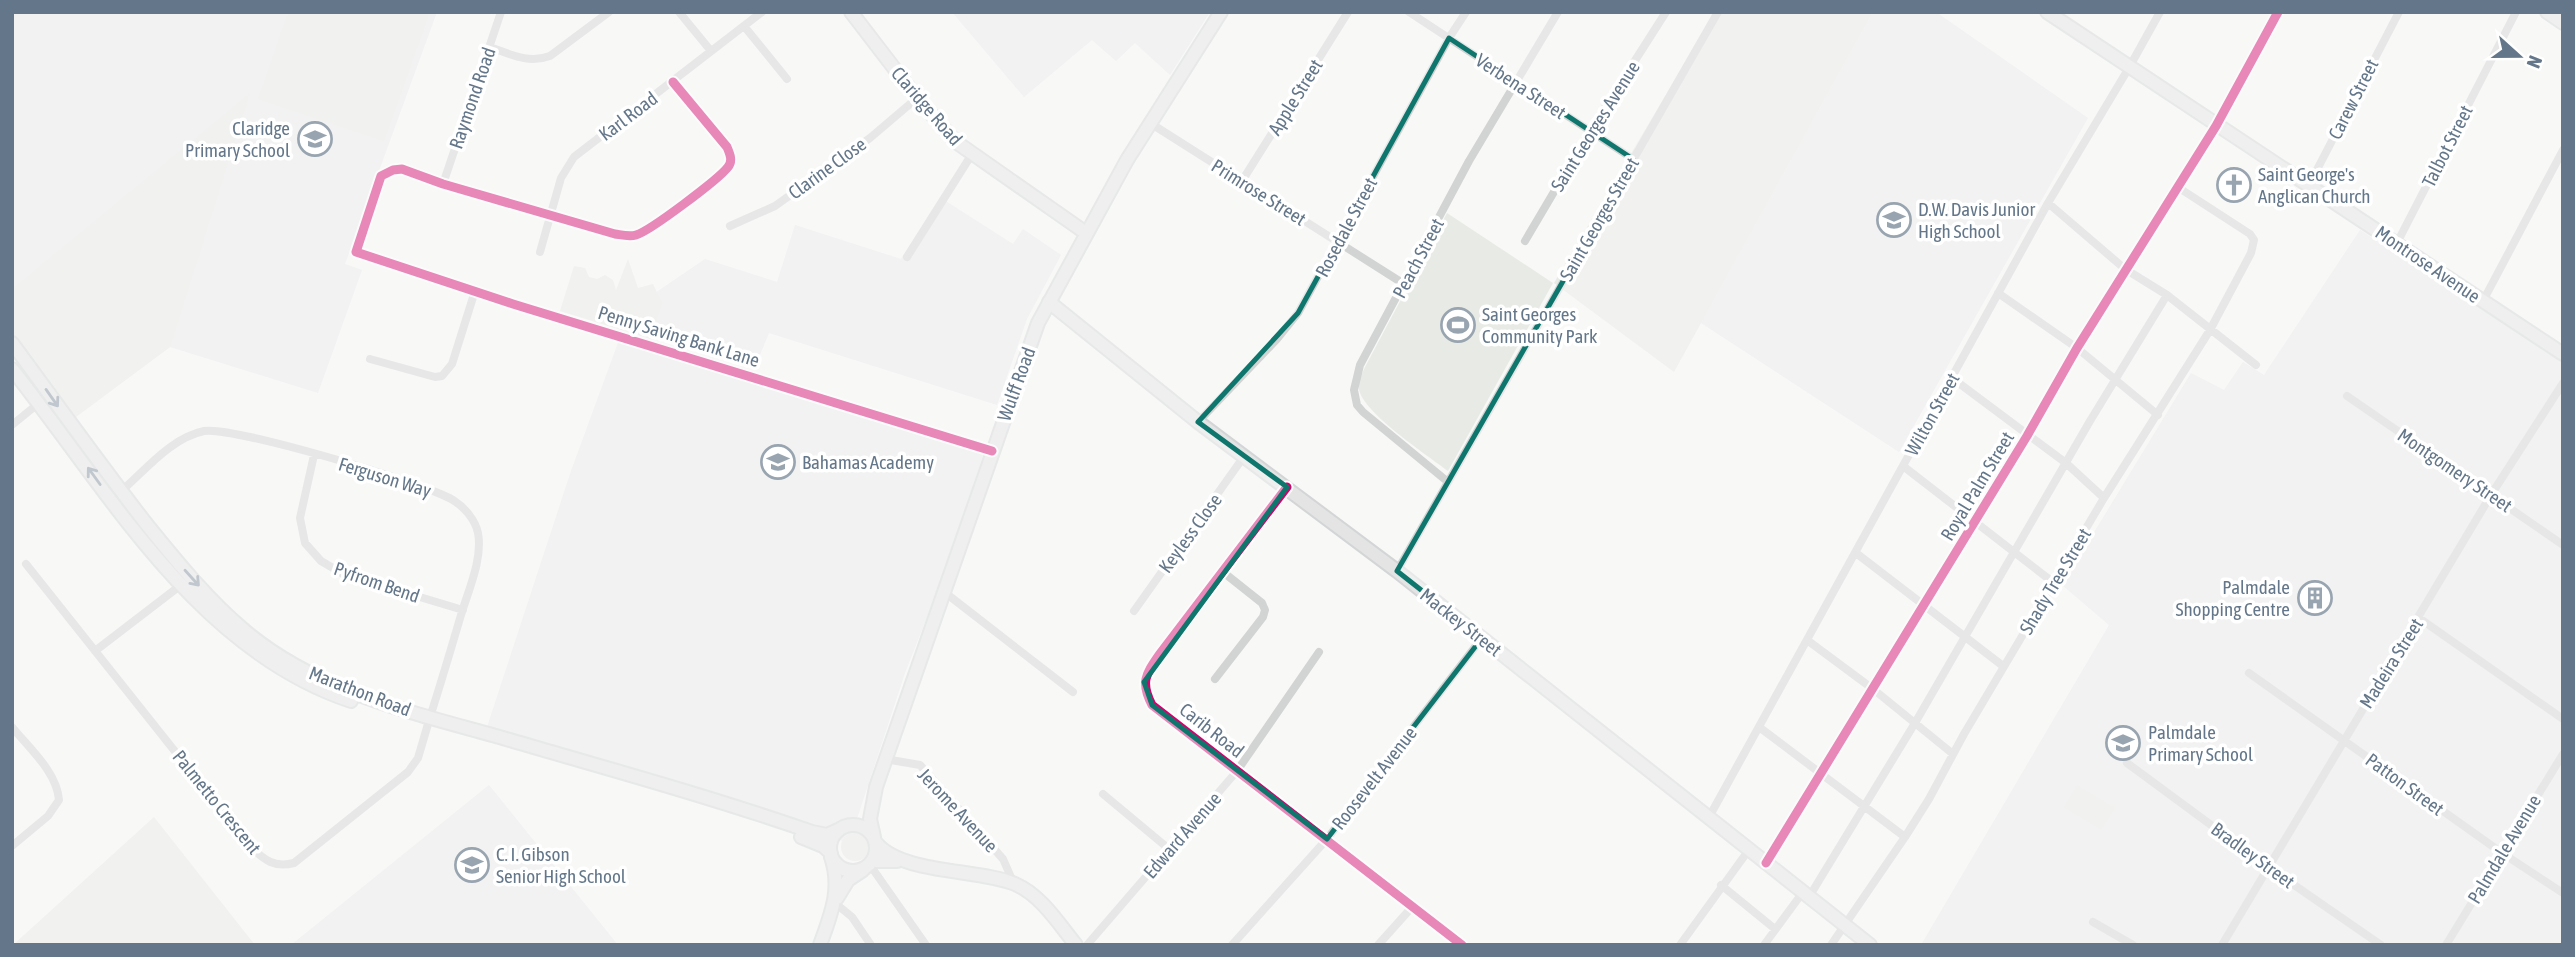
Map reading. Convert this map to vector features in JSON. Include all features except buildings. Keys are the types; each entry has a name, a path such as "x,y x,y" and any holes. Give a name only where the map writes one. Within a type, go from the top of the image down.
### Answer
{"main road":[{"name":"Claridge Road","path":"851,12 917,98 956,142 1086,233"},
{"name":"Wulff Road","path":"876,841 870,819 876,787 1038,323 1150,123 1222,12"},
{"name":"Montrose Avenue","path":"2047,12 2563,354"},
{"path":"2547,12 2563,23"},
{"name":"Mackey Street","path":"1049,302 1198,422 1397,571 1870,945"},
{"name":"Marathon Road","path":"12,343 116,496 181,585 233,634 303,682 342,698 430,720 812,832 827,835 840,829"},
{"name":"Marathon Road","path":"12,369 116,496 205,592 260,643 302,670 334,686 430,720 812,840 827,848 831,855"},
{"name":"Wulff Road","path":"840,829 852,822 862,811 876,787"},
{"path":"820,945 835,903 848,880 869,865 876,841 863,827 848,825 840,829 831,843 837,880 835,903"},
{"name":"Jerome Avenue","path":"876,841 885,852 911,862 1014,884 1030,893 1076,945"},
{"path":"831,855 835,863 848,871 869,865"},
{"name":"Jerome Avenue","path":"869,865 911,862"}],"street":[{"name":"Raymond Road","path":"443,184 501,12"},
{"path":"490,47 522,58 541,59 550,56 609,12"},
{"path":"679,12 712,51"},
{"name":"Karl Road","path":"540,252 561,178 574,157 762,12"},
{"name":"Apple Street","path":"1242,181 1348,12"},
{"name":"Verbena Street","path":"1409,12 1633,159"},
{"name":"Rosedale Street","path":"1198,422 1277,339 1297,313 1465,12"},
{"name":"Peach Street","path":"1448,482 1363,412 1354,397 1354,383 1360,365 1469,161 1558,12"},
{"name":"Saint Georges Avenue","path":"1525,241 1590,131 1666,12"},
{"name":"Saint Georges Street","path":"1397,571 1718,12"},
{"name":"Wilton Street","path":"1708,819 2048,203 2160,12"},
{"name":"Royal Palm Street","path":"1766,863 1924,607 2125,269 2216,126 2278,12"},
{"name":"Carew Street","path":"2308,185 2399,12"},
{"name":"Talbot Street","path":"2398,243 2516,12"},
{"path":"744,26 787,79"},
{"path":"443,184 550,217 633,236 657,223 727,168 731,155 673,82"},
{"name":"Clarine Close","path":"730,226 775,206 870,138 917,98"},
{"name":"Primrose Street","path":"1150,123 1404,284"},
{"path":"2483,301 2563,150"},
{"path":"907,257 972,154"},
{"name":"Penny Saving Bank Lane","path":"443,184 402,169 381,176 356,251 475,291 992,451"},
{"name":"Shady Tree Street","path":"1831,945 1906,837 2104,498 2210,330 2251,253 2254,240 2250,234 2176,186"},
{"path":"2048,203 2125,269 2168,296 2256,365"},
{"path":"370,359 435,377 442,376 452,364 475,291"},
{"path":"1998,293 2077,348 2158,415"},
{"path":"1764,945 1806,894 1915,723 2013,552 2168,296"},
{"path":"1952,378 2066,463 2104,498"},
{"name":"Madeira Street","path":"2222,945 2491,495 2563,383"},
{"name":"Montgomery Street","path":"2347,396 2563,545"},
{"path":"12,425 39,403"},
{"name":"Ferguson Way","path":"116,496 178,442 208,430 232,433 314,455 425,488 452,500 468,513 478,533 479,545 463,610 430,720"},
{"name":"Pyfrom Bend","path":"314,455 300,518 305,543 321,562 344,574 463,610"},
{"name":"Keyless Close","path":"1134,611 1245,456"},
{"path":"1903,466 2054,583"},
{"name":"Carib Road","path":"1287,487 1160,655 1144,682 1146,695 1152,705 1462,945"},
{"path":"1856,553 2004,666"},
{"name":"Palmetto Crescent","path":"26,564 251,847 261,857 279,866 300,859 408,772 418,758 430,720"},
{"path":"1215,679 1263,617 1265,610 1262,603 1223,572"},
{"path":"95,651 181,585"},
{"path":"943,591 1073,692"},
{"path":"2419,618 2563,719"},
{"name":"Roosevelt Avenue","path":"1232,945 1327,839 1482,638"},
{"path":"1807,640 1953,754"},
{"name":"Edward Avenue","path":"1087,945 1237,771 1319,652"},
{"name":"Patton Street","path":"2249,673 2502,853 2563,893"},
{"path":"12,727 48,771 58,791 59,800 48,816 12,846"},
{"path":"1759,727 1906,837"},
{"name":"Palmdale Avenue","path":"2446,945 2563,754"},
{"name":"Jerome Avenue","path":"885,759 920,765 1003,859 1014,884"},
{"name":"Bradley Street","path":"2127,763 2268,867 2381,945"},
{"path":"1103,794 1169,849"},
{"path":"1680,945 1748,851"},
{"path":"869,865 926,945"},
{"path":"1721,885 1775,929"},
{"path":"835,903 852,917 871,945"},
{"path":"1378,945 1413,906"},
{"path":"2093,922 2133,945"}],"highlighted area":[{"path":"1449,38 1633,159 1397,571 1482,638 1327,839 1152,705 1144,682 1287,487 1198,422 1298,313"}],"shaded area":[{"path":"12,12 437,12 345,264 362,270 318,393 170,347 68,422 12,352"},
{"path":"288,12 430,12 384,141 258,99"},
{"path":"952,12 1210,12 1170,75 1135,43 1116,61 1092,40 1024,97"},
{"path":"1715,12 1873,12 1674,372 1554,283"},
{"name":"D.W. Davis Junior High School","path":"1873,12 1936,12 2088,118 1899,452 1701,323"},
{"path":"250,93 170,347 72,420 12,345 12,289"},
{"path":"941,198 1013,244 1023,229 1061,255 1027,319 997,405 769,333 757,362 651,333 652,295 705,259 777,282 795,225 901,259"},
{"name":"Saint Georges Community Park","path":"1447,213 1553,283 1448,471 1383,421 1371,409 1359,389 1365,367"},
{"path":"2360,230 2563,362 2563,945 1921,945 2109,625 2062,585 2191,373 2224,390 2243,362 2264,375"},
{"path":"628,259 638,288 653,284 662,303 651,339 560,311 574,266 585,268 589,277 597,279 605,275 613,280 616,290"},
{"path":"619,340 984,453 940,584 905,673 849,843 487,727 571,471"},
{"name":"C. I. Gibson Senior High School","path":"489,785 618,945 291,945"},
{"path":"2077,785 2115,808 2101,830 2064,807"},
{"path":"154,817 255,945 13,945"},
{"path":"855,833 865,837 869,847 865,857 855,861 845,857 841,847 845,837"}],"cycle path":[{"path":"1766,863 2027,436 2077,348 2216,126 2278,12"},
{"path":"673,82 727,147 730,162 728,167 699,193 644,231 631,236 615,234 443,184 402,169 381,176 356,252 513,304 992,451"},
{"path":"1287,487 1154,662 1146,678 1148,697 1152,705 1462,945"}],"place":[{"name":"Claridge Primary School","path":"315,139"},
{"name":"Saint George's Anglican Church","path":"2234,185"},
{"name":"D.W. Davis Junior High School","path":"1894,220"},
{"name":"Saint Georges Community Park","path":"1458,325"},
{"name":"Bahamas Academy","path":"778,462"},
{"name":"Palmdale Shopping Centre","path":"2315,598"},
{"name":"Palmdale Primary School","path":"2123,743"},
{"name":"C. I. Gibson Senior High School","path":"472,865"}]}
